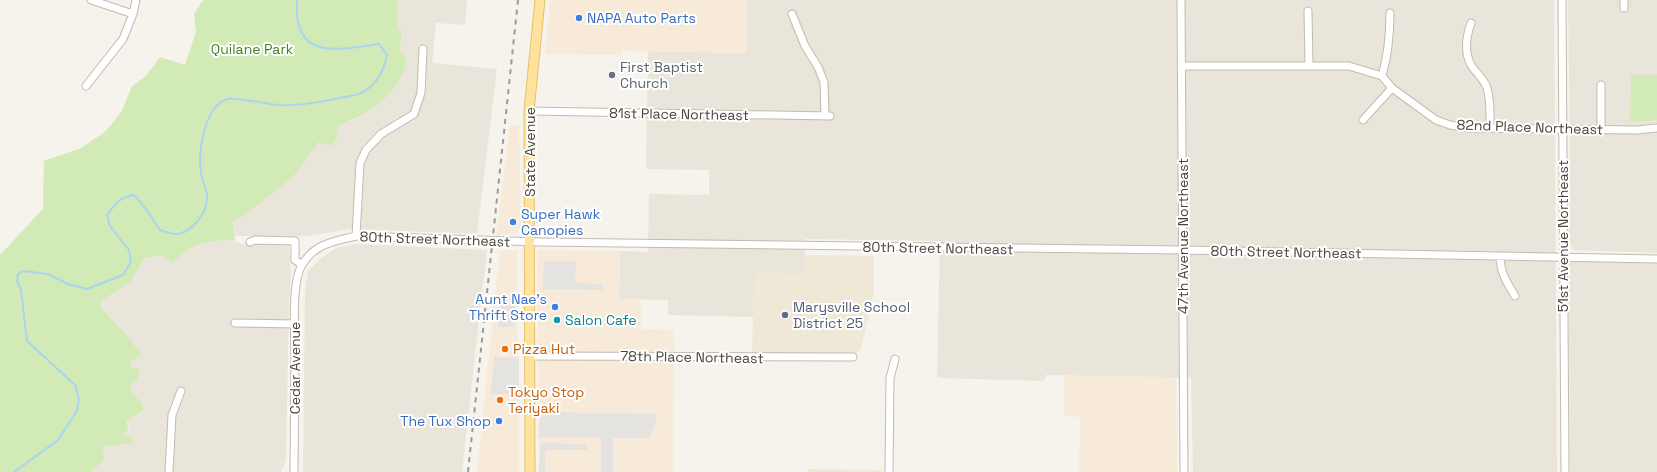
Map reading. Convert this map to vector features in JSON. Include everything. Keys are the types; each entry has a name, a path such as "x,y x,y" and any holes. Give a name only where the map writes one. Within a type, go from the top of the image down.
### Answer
{"main road":[{"name":"State Avenue","path":"530,472 529,111 540,0"}],"street":[{"path":"91,0 133,14"},
{"path":"86,86 123,39 133,14 136,0"},
{"name":"47th Avenue Northeast","path":"1181,0 1184,472"},
{"name":"51st Avenue Northeast","path":"1562,0 1565,472"},
{"path":"1624,0 1624,8"},
{"path":"1308,11 1309,65"},
{"path":"1181,66 1349,66 1382,76 1387,60 1390,13"},
{"name":"81st Place Northeast","path":"529,111 827,116 824,82 818,67 805,46 792,14"},
{"path":"1471,24 1466,36 1467,54 1471,65 1486,86 1490,104 1490,128"},
{"path":"356,236 360,163 366,150 381,134 414,114 421,93 423,49"},
{"name":"82nd Place Northeast","path":"1382,76 1392,88 1436,120 1450,125 1469,128 1637,130 1657,128"},
{"path":"1601,85 1601,129"},
{"path":"1363,120 1392,88"},
{"name":"80th Street Northeast","path":"302,265 313,251 322,245 330,241 356,236 530,242 1183,250 1657,259"},
{"path":"250,242 255,240 294,241 296,260 302,265"},
{"path":"1500,256 1500,266 1504,278 1515,296"},
{"name":"Cedar Avenue","path":"294,472 296,288 302,265"},
{"path":"235,323 295,324"},
{"name":"78th Place Northeast","path":"530,356 853,357"},
{"path":"889,472 890,378 895,359"},
{"path":"169,472 172,415 181,391"}],"shaded area":[{"path":"397,0 467,0 465,25 436,23 432,63 497,69 477,234 351,229 308,236 235,236 233,222 249,212 293,177 319,142 336,127 355,119 400,50 402,32 398,29"},
{"path":"550,0 747,0 746,53 623,51 622,55 545,54"},
{"path":"747,0 1554,0 1557,472 1193,472 1191,378 1046,375 1044,381 937,378 940,241 805,239 804,274 753,317 668,315 668,300 619,299 620,251 648,252 649,194 709,195 709,170 646,169 648,51 746,53"},
{"path":"1568,0 1657,0 1657,253 1574,250 1568,242 1570,146"},
{"path":"510,125 519,125 521,228 516,234 496,235"},
{"path":"235,240 240,244 289,243 291,276 289,301 286,460 281,472 91,472 104,460 102,446 108,445 126,433 129,426 127,420 140,413 143,408 142,403 130,390 132,384 138,378 141,369 132,368 130,364 141,353 127,335 101,308 101,301 130,282 145,258 162,255 173,263 185,250 211,241"},
{"path":"356,244 487,250 462,472 303,472 305,291 308,271 321,258 336,248"},
{"path":"500,250 517,250 519,472 477,472"},
{"path":"537,250 620,251 619,299 641,300 641,329 674,330 673,472 539,472"},
{"path":"805,255 874,256 874,293 861,349 853,355 752,356 754,273 804,274"},
{"path":"544,261 576,261 575,283 603,284 603,290 543,289"},
{"path":"1571,261 1657,262 1657,472 1570,472 1569,263"},
{"path":"500,306 516,306 514,327 498,327"},
{"path":"494,357 519,358 519,394 491,394"},
{"path":"1064,376 1176,377 1177,472 1079,472 1080,417 1064,416"},
{"path":"540,412 658,414 650,438 613,438 613,472 601,472 601,438 539,437"},
{"path":"540,443 587,444 587,450 545,450 545,472 539,472"},
{"path":"807,469 882,470 882,472 807,472"}],"green space":[{"name":"Quilane Park","path":"203,0 397,0 398,29 402,32 400,50 407,59 403,72 397,84 381,102 337,127 338,136 332,146 319,142 293,177 249,212 233,222 235,240 216,241 201,244 187,251 173,263 162,255 145,258 130,282 101,301 101,308 142,353 130,364 132,368 141,369 137,380 132,384 130,390 142,403 143,409 140,413 127,420 128,430 123,436 130,438 135,443 103,446 104,460 91,472 0,472 0,255 43,209 44,161 81,148 106,131 122,111 132,86 146,76 160,57 185,65 196,32 194,14"},
{"path":"1631,75 1657,75 1657,120 1630,122"}],"waterway":[{"path":"14,472 58,440 77,411 79,399 75,385 27,341 21,290 17,281 18,274 23,271 48,274 68,284 87,289 123,275 131,262 129,250 110,226 107,215 118,202 125,197 134,195 145,207 160,230 178,234 194,226 204,210 207,199 200,163 204,131 208,120 219,104 227,99 231,99 278,105 294,105 354,95 367,90 382,72 387,55 379,44 333,49 320,47 310,42 302,33 298,20 297,0"}],"railway":[{"path":"468,472 518,0"}],"place":[{"name":"NAPA Auto Parts","path":"579,18"},
{"name":"First Baptist Church","path":"612,75"},
{"name":"Super Hawk Canopies","path":"513,222"},
{"name":"Aunt Nae's Thrift Store","path":"555,307"},
{"name":"Marysville School District 25","path":"785,315"},
{"name":"Salon Cafe","path":"557,320"},
{"name":"Pizza Hut","path":"505,349"},
{"name":"Tokyo Stop Teriyaki","path":"500,400"},
{"name":"The Tux Shop","path":"499,421"}]}
